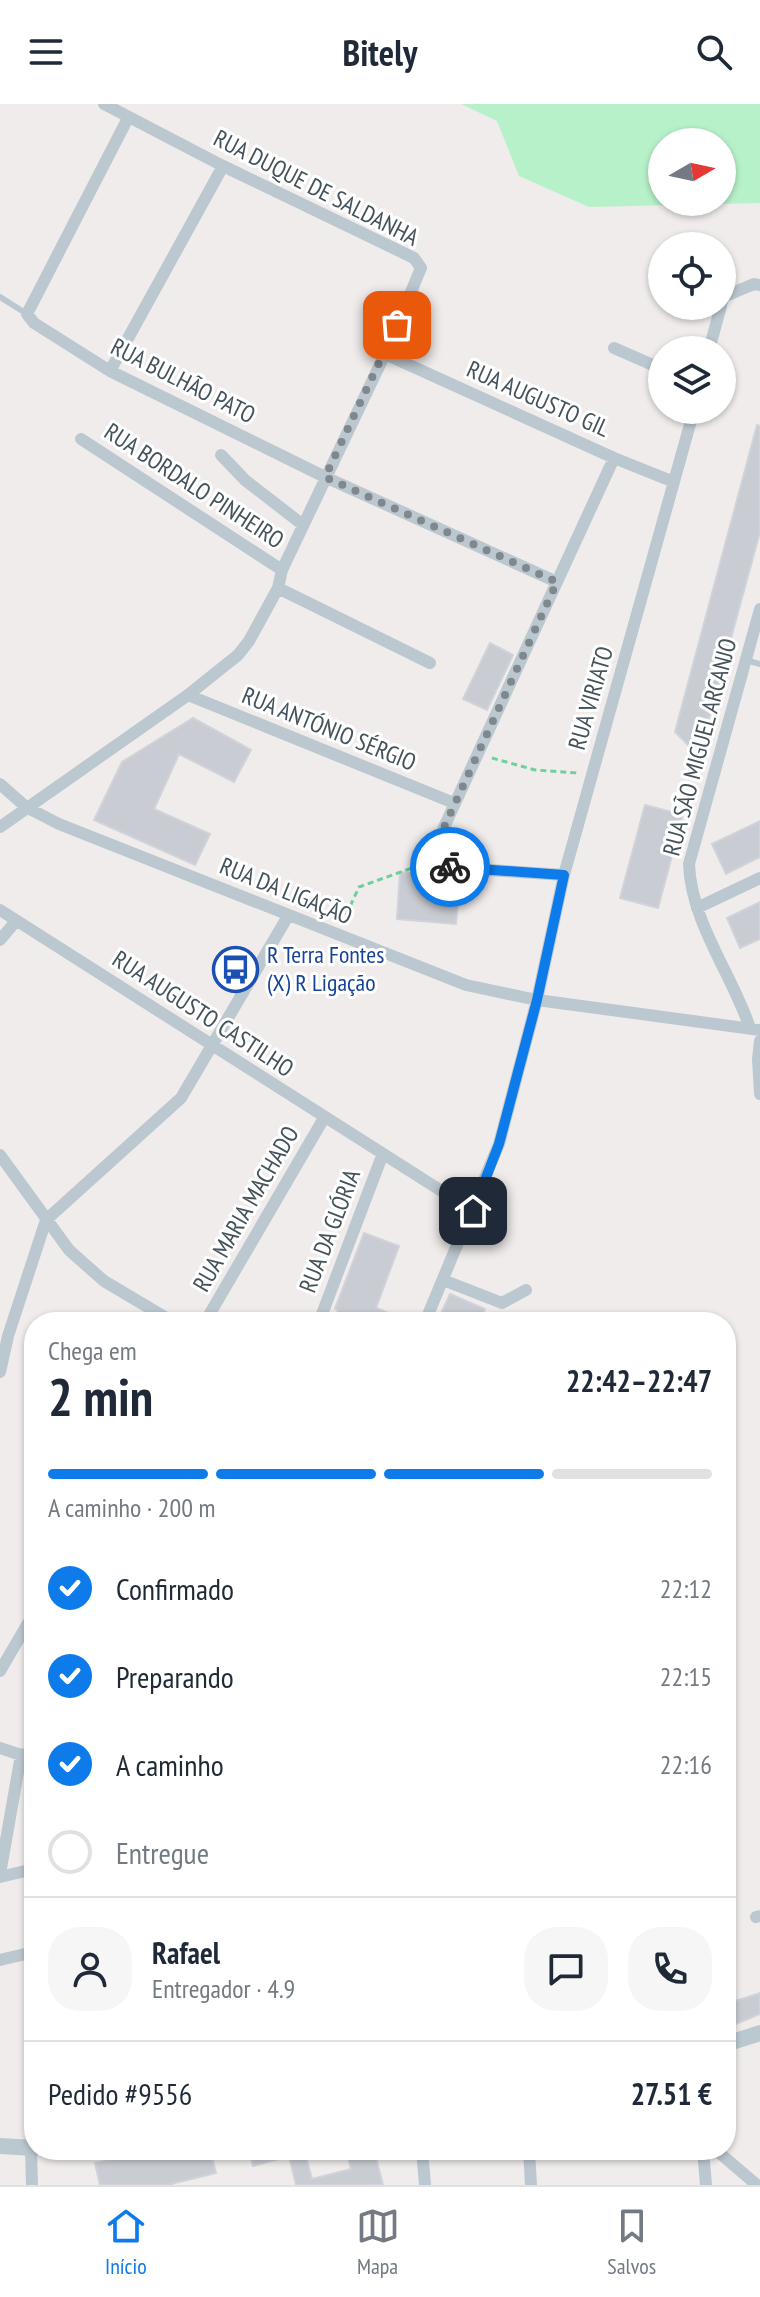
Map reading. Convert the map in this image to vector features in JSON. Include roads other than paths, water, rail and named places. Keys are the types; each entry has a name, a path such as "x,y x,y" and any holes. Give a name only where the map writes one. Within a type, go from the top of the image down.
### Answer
{"street":[{"name":"RUA DUQUE DE SALDANHA","path":"104,104 223,166 414,258 421,268 385,354"},
{"path":"27,314 128,118"},
{"path":"110,371 223,166"},
{"path":"736,294 754,284 760,285"},
{"name":"RUA BULHÃO PATO","path":"27,314 34,323 110,371 325,477 557,582"},
{"path":"614,348 648,363"},
{"path":"0,827 188,695 238,655 278,588 282,570 385,354"},
{"name":"RUA AUGUSTO GIL","path":"385,354 674,482"},
{"name":"RUA VIRIATO","path":"429,1312 499,1144 537,1000 564,875 690,424"},
{"name":"RUA BORDALO PINHEIRO","path":"81,439 282,570"},
{"path":"221,455 245,480 303,525"},
{"path":"564,875 445,867 435,861 434,849 614,458"},
{"path":"278,588 430,663"},
{"name":"RUA SÃO MIGUEL ARCANJO","path":"755,1029 697,908 690,886 689,864 760,609"},
{"name":"RUA ANTÓNIO SÉRGIO","path":"188,695 454,803"},
{"name":"RUA DA LIGAÇÃO","path":"0,784 26,807 59,824 466,985 537,1000 755,1029"},
{"path":"697,908 760,878"},
{"name":"RUA AUGUSTO CASTILHO","path":"0,910 382,1156 473,1211"},
{"path":"0,1372 3,1334 46,1220 181,1098 288,916"},
{"path":"0,940 16,921"},
{"path":"760,1041 760,1094"},
{"name":"RUA MARIA MACHADO","path":"211,1312 324,1118"},
{"path":"0,1155 69,1250 104,1281 156,1312"},
{"name":"RUA DA GLÓRIA","path":"323,1312 382,1156"},
{"path":"443,1280 502,1303 526,1290"},
{"path":"0,1671 24,1630"},
{"path":"0,1748 24,1753"},
{"path":"24,1769 1,1855 0,1875 24,1871"},
{"path":"0,1960 24,1954"},
{"path":"736,2042 757,2038"},
{"path":"0,2146 24,2147"},
{"path":"32,2185 33,2160"},
{"path":"423,2160 425,2185"},
{"path":"530,2160 531,2185"},
{"path":"704,2160 706,2185"},
{"path":"728,2160 757,2185"}],"lane":[{"path":"0,297 27,314"},
{"path":"746,660 760,664"}],"place":[{"name":"R Terra Fontes (X) R Ligação","path":"236,969"}]}
